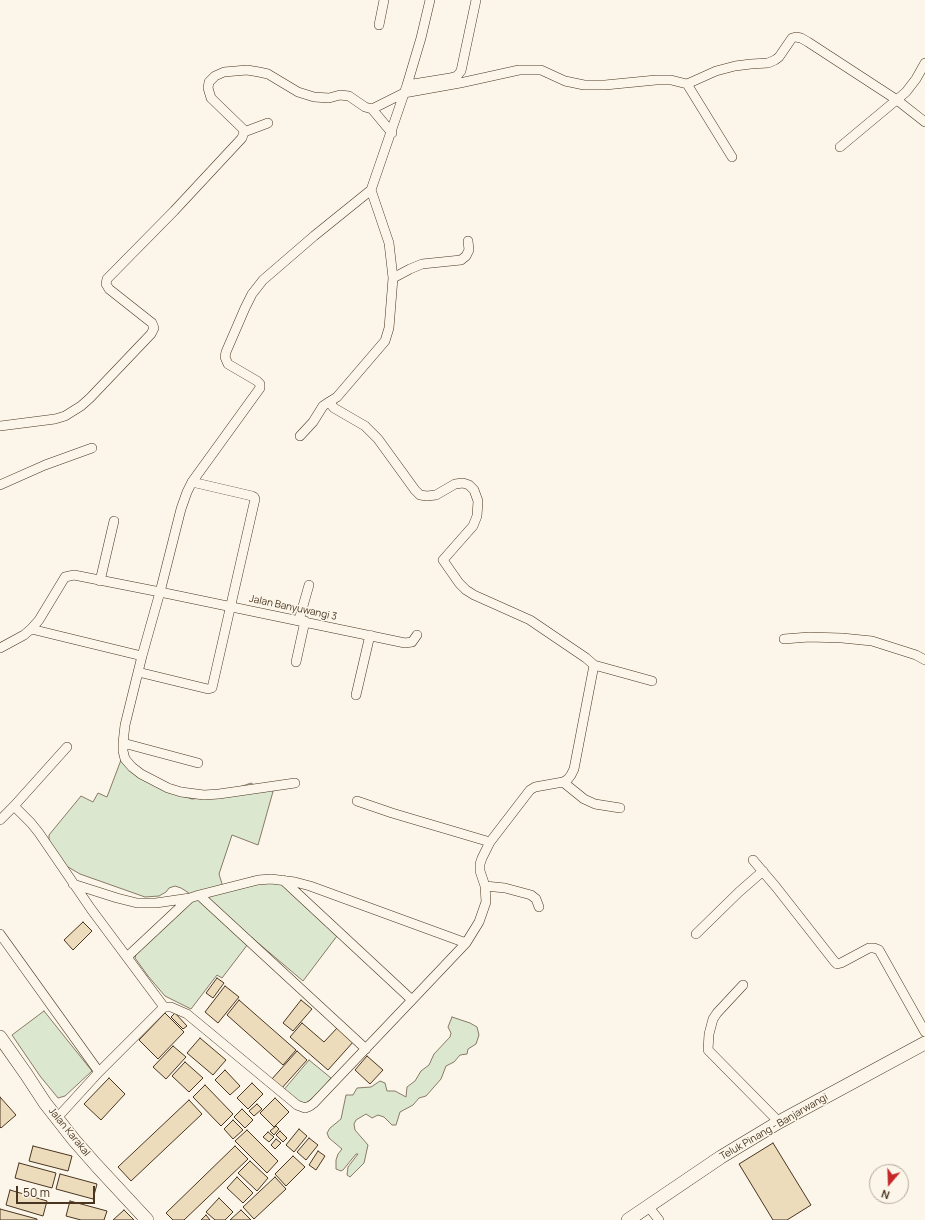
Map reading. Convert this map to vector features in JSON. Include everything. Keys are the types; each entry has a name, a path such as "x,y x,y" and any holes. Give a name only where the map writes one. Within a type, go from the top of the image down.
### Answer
{"main road":[{"name":"Jalan Karakal","path":"0,1037 45,1104 96,1165 147,1220"},
{"name":"Teluk Pinang - Banjarwangi","path":"628,1220 721,1156 779,1122 925,1043"}],"street":[{"path":"379,25 384,0"},
{"path":"295,783 219,794 199,795 181,792 156,782 142,774 125,759 123,743 125,725 186,492 260,388 260,384 257,381 228,364 225,357 237,325 252,294 263,280 371,190 406,89 421,38 430,0"},
{"path":"372,109 406,89 457,76 461,71 476,0"},
{"path":"406,89 460,83 519,70 535,69 541,70 565,81 584,85 605,85 656,80 671,80 687,84 716,71 735,66 768,63 775,60 779,57 792,38 796,37 808,42 896,100 925,122"},
{"path":"840,147 911,87 925,63"},
{"path":"0,426 55,419 65,416 81,406 90,398 151,334 154,328 152,323 109,289 106,284 107,279 174,211 242,138 244,132 243,129 211,98 208,88 209,82 215,76 224,72 247,70 268,74 298,92 314,97 329,98 340,95 348,96 365,107 372,109 392,133"},
{"path":"687,84 709,122 732,157"},
{"path":"244,132 268,123"},
{"path":"300,436 313,422 323,406 337,397 385,341 389,328 394,278 389,243 371,190"},
{"path":"394,278 422,264 461,260 466,256 469,250 468,241"},
{"path":"329,402 334,408 365,426 378,439 415,490 420,494 427,496 436,495 455,484 463,483 469,485 474,490 478,501 478,516 473,526 443,560 466,590 530,620 594,665 652,681"},
{"path":"0,485 46,465 92,448"},
{"path":"138,672 210,689 212,688 255,499 252,496 192,482"},
{"path":"100,581 114,520"},
{"name":"Jalan Banyuwangi 3","path":"31,629 39,620 65,577 74,575 231,606 405,643 412,642 417,635"},
{"path":"296,662 309,585"},
{"path":"0,648 31,629 142,656"},
{"path":"356,695 370,635"},
{"path":"784,639 809,637 842,638 872,642 916,655 925,660"},
{"path":"58,1118 99,1072 158,1013 164,1008 171,1007 187,1014 297,1105 302,1107 310,1106 314,1103 466,943 479,922 486,902 485,886 480,871 480,864 490,842 530,790 535,787 563,782 568,779 574,769 594,665"},
{"path":"123,743 198,763"},
{"path":"0,820 67,747"},
{"path":"563,782 584,799 595,804 620,808"},
{"path":"357,801 490,842"},
{"path":"14,806 31,822 73,884 164,1008"},
{"path":"753,860 838,964 869,948 879,950 925,1032"},
{"path":"696,934 763,871"},
{"path":"73,884 137,903 156,903 194,896 258,880 282,880 310,886 466,943"},
{"path":"282,880 412,1000"},
{"path":"485,886 505,888 531,895 536,899 539,907"},
{"path":"128,957 194,896"},
{"path":"194,896 366,1049"},
{"path":"0,934 99,1072"},
{"path":"743,985 713,1019 709,1034 708,1050 779,1122"},
{"path":"648,1206 659,1220"}],"green space":[{"path":"121,760 173,793 192,799 212,797 251,783 258,787 274,788 258,845 232,835 219,874 223,887 241,884 252,877 261,877 299,888 304,899 340,932 303,981 231,920 248,944 222,978 217,975 191,1009 165,996 148,976 135,958 137,951 189,899 189,893 175,886 169,888 166,892 159,896 145,897 80,874 63,864 49,842 49,835 81,796 93,802 98,793 107,797"},
{"path":"44,1011 92,1071 65,1096 58,1098 40,1076 12,1035"},
{"path":"452,1017 477,1027 479,1035 476,1044 468,1049 467,1054 460,1055 454,1062 446,1066 441,1079 426,1096 419,1098 413,1105 400,1112 396,1125 392,1125 384,1117 378,1115 372,1118 366,1114 356,1120 354,1124 355,1130 368,1145 364,1163 350,1177 347,1175 348,1167 358,1154 356,1154 343,1170 341,1171 336,1169 336,1160 342,1149 329,1138 327,1133 330,1128 341,1119 346,1095 353,1095 357,1088 371,1087 380,1081 385,1083 387,1091 395,1091 406,1097 407,1087 415,1081 421,1071 429,1065 434,1054 450,1037 451,1033 448,1027"},
{"path":"309,1060 331,1078 317,1095 303,1105 282,1092"}],"building":[{"path":"83,922 92,931 73,950 64,940"},
{"path":"217,978 224,983 213,998 206,993"},
{"path":"225,986 239,997 218,1023 205,1012"},
{"path":"239,1000 296,1050 283,1065 227,1015"},
{"path":"301,1000 312,1009 293,1031 283,1023"},
{"path":"165,1013 184,1032 158,1059 139,1040"},
{"path":"175,1013 187,1026 183,1029 171,1017"},
{"path":"302,1023 324,1042 338,1027 354,1041 328,1070 290,1037"},
{"path":"200,1038 226,1060 213,1075 187,1053"},
{"path":"173,1046 186,1057 166,1079 153,1067"},
{"path":"297,1051 307,1060 281,1089 271,1080"},
{"path":"367,1056 383,1070 370,1084 355,1070"},
{"path":"185,1062 203,1078 189,1092 172,1076"},
{"path":"225,1070 240,1086 230,1095 215,1080"},
{"path":"109,1078 125,1094 101,1120 84,1104"},
{"path":"252,1083 263,1094 248,1109 237,1098"},
{"path":"205,1085 233,1114 221,1126 193,1097"},
{"path":"0,1097 16,1115 1,1128 0,1127"},
{"path":"275,1098 289,1112 274,1127 260,1113"},
{"path":"189,1100 202,1114 131,1181 118,1167"},
{"path":"257,1104 262,1109 254,1116 249,1111"},
{"path":"242,1109 253,1120 245,1128 234,1117"},
{"path":"233,1120 243,1130 233,1139 224,1129"},
{"path":"276,1126 279,1129 274,1135 270,1131"},
{"path":"299,1129 307,1136 294,1152 286,1145"},
{"path":"247,1130 278,1161 267,1173 235,1141"},
{"path":"280,1131 287,1138 283,1142 276,1135"},
{"path":"268,1132 274,1137 269,1142 263,1137"},
{"path":"309,1138 318,1145 306,1160 297,1152"},
{"path":"276,1139 281,1143 275,1149 271,1145"},
{"path":"773,1143 811,1205 787,1220 773,1220 739,1164"},
{"path":"33,1146 72,1156 68,1171 29,1161"},
{"path":"235,1146 248,1159 184,1220 173,1220 166,1213"},
{"path":"318,1151 325,1156 316,1170 309,1165"},
{"path":"293,1156 305,1167 286,1186 275,1174"},
{"path":"250,1161 268,1178 257,1191 238,1173"},
{"path":"19,1163 56,1173 52,1188 15,1178"},
{"path":"60,1174 97,1184 93,1199 56,1189"},
{"path":"237,1177 253,1193 243,1203 227,1188"},
{"path":"275,1177 286,1189 254,1219 243,1207"},
{"path":"10,1190 47,1201 43,1216 6,1205"},
{"path":"219,1198 233,1212 225,1220 215,1220 206,1212"},
{"path":"70,1201 107,1211 104,1220 81,1220 66,1216"},
{"path":"0,1209 37,1219 37,1220 0,1220"},
{"path":"124,1210 134,1220 113,1220"},
{"path":"241,1210 251,1220 230,1220"},
{"path":"206,1215 210,1220 201,1220"}]}
